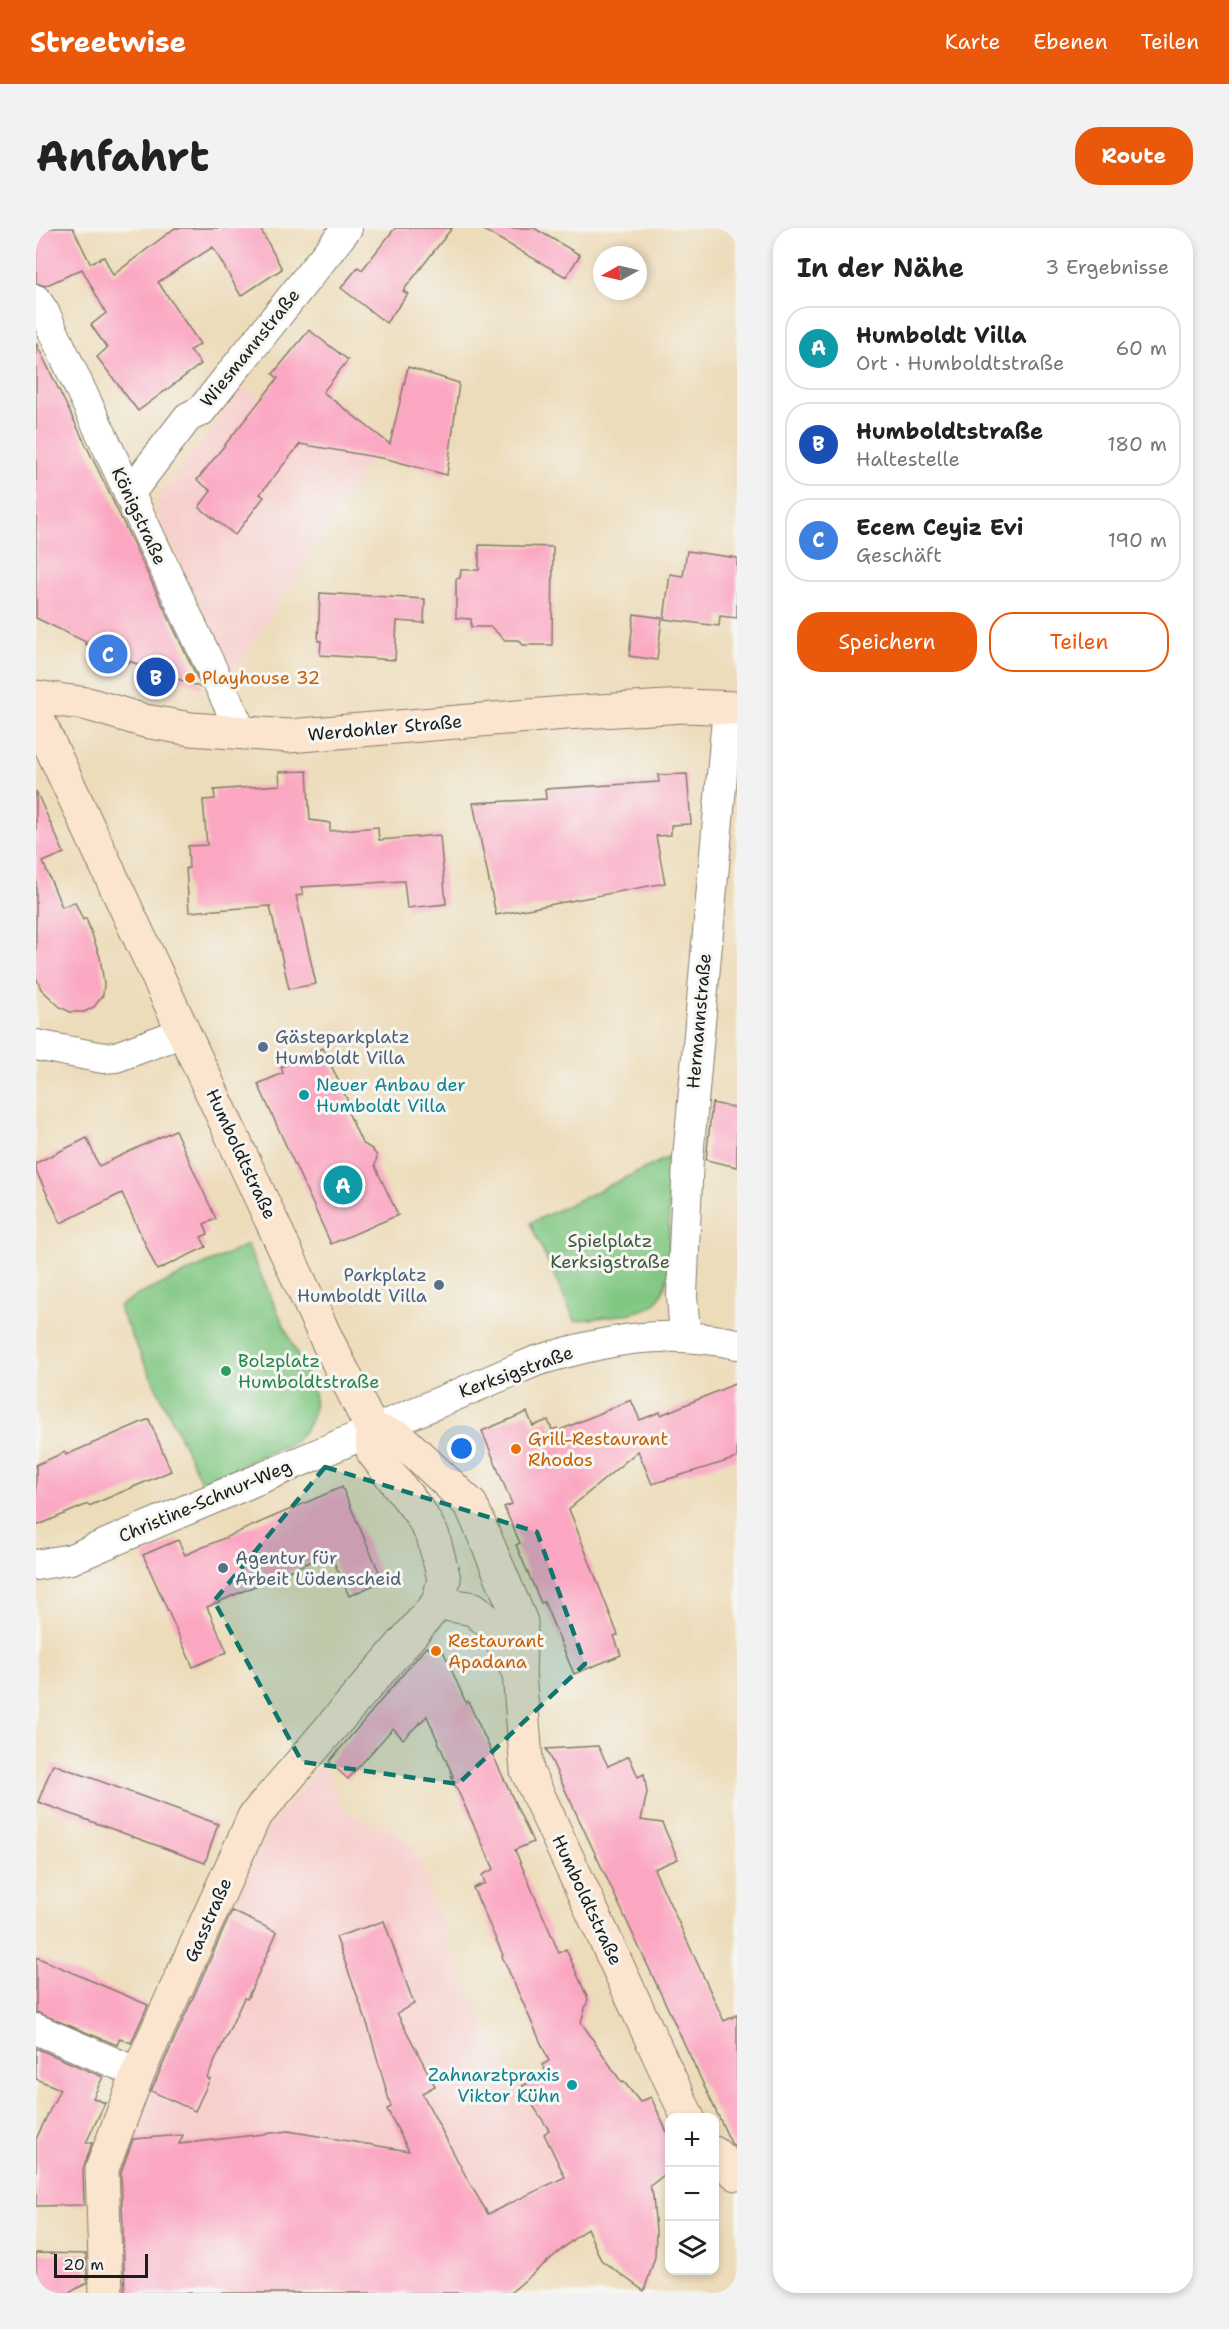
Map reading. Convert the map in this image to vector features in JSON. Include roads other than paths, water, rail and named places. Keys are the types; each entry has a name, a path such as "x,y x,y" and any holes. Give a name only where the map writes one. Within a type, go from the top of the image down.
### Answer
{"street":[{"name":"Wiesmannstraße","path":"129,494 188,417 201,411 347,228"},
{"name":"Königstraße","path":"36,300 44,312 242,733"},
{"name":"Werdohler Straße","path":"36,697 88,704 145,721 183,727 290,736 565,713 684,706 733,708"},
{"name":"Hermannstraße","path":"685,1335 682,1296 688,1158 733,708"},
{"name":"Humboldtstraße","path":"36,715 327,1340 372,1429 373,1452 420,1513 433,1536 444,1579 438,1603 474,1609 493,1626 519,1673"},
{"path":"36,1045 102,1058 116,1057 184,1032"},
{"name":"Kerksigstraße","path":"372,1429 536,1361 575,1349 625,1338 685,1335 737,1344"},
{"name":"Humboldtstraße","path":"372,1429 400,1437 471,1505 521,1622 519,1673 527,1771 686,2113"},
{"name":"Christine-Schnur-Weg","path":"36,1565 71,1559 372,1429"},
{"name":"Gasstraße","path":"106,2293 102,2169 138,2073 254,1817 438,1603"},
{"path":"36,2029 138,2073"},
{"path":"719,2158 737,2174"}],"place":[{"name":"Ecem Ceyiz Evi","path":"108,654"},
{"name":"Humboldtstraße","path":"156,677"},
{"name":"Playhouse 32","path":"190,678"},
{"name":"Gästeparkplatz Humboldt Villa","path":"263,1047"},
{"name":"Neuer Anbau der Humboldt Villa","path":"304,1095"},
{"name":"Humboldt Villa","path":"343,1185"},
{"name":"Parkplatz Humboldt Villa","path":"439,1285"},
{"name":"Bolzplatz Humboldtstraße","path":"226,1371"},
{"name":"Grill-Restaurant Rhodos","path":"516,1449"},
{"name":"Agentur für Arbeit Lüdenscheid","path":"223,1568"},
{"name":"Restaurant Apadana","path":"436,1651"},
{"name":"Zahnarztpraxis Viktor Kühn","path":"572,2085"}],"park label":[{"name":"Spielplatz Kerksigstraße","path":"610,1251"}]}
